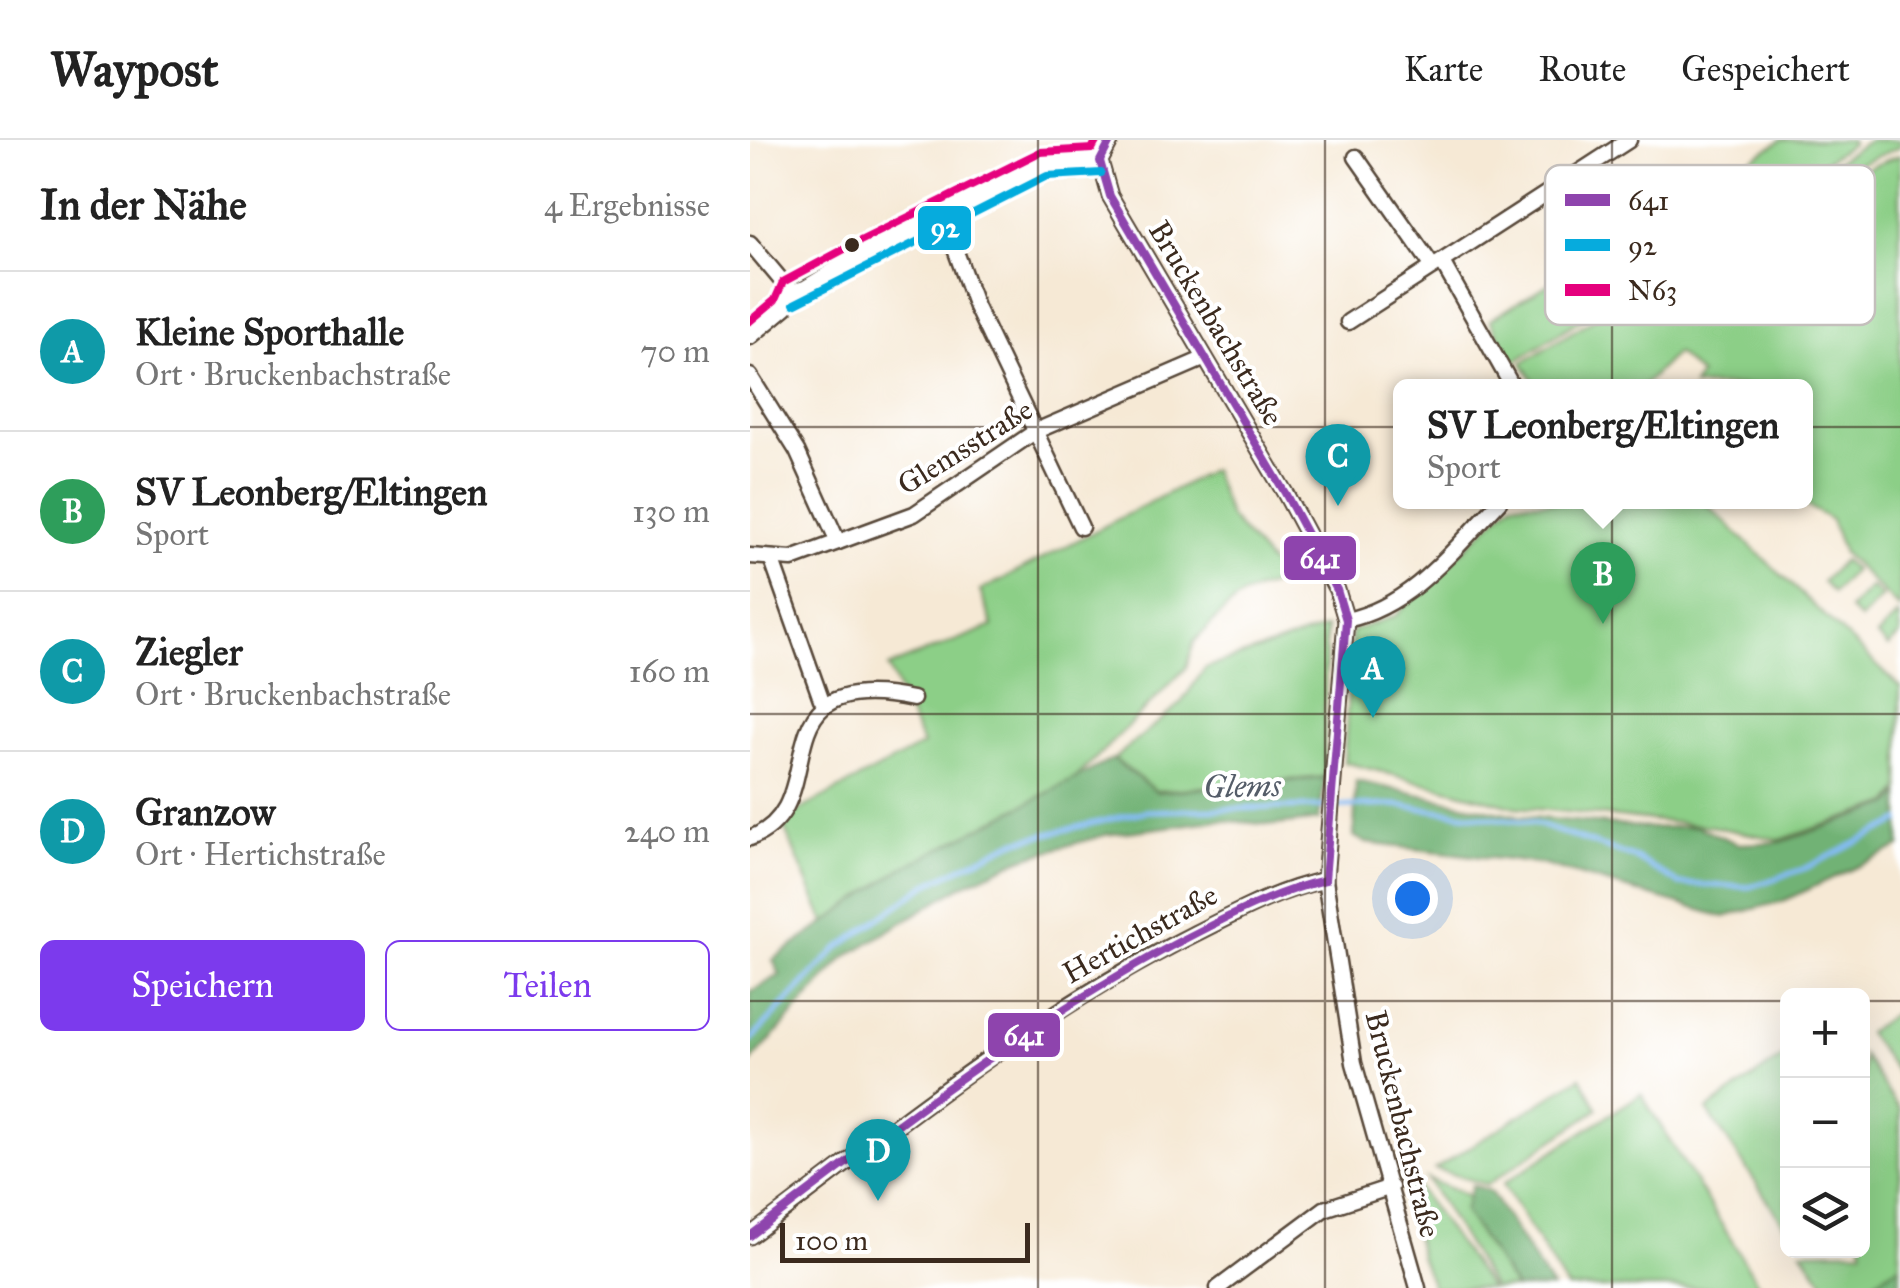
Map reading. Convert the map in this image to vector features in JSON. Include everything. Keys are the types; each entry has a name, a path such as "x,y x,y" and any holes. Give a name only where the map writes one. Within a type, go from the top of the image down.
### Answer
{"street":[{"path":"791,292 806,288 942,212 1044,164 1100,161 1111,140"},
{"path":"1591,165 1629,140"},
{"path":"1356,156 1438,265 1508,379"},
{"name":"Bruckenbachstraße","path":"1100,161 1110,196 1203,359 1286,493 1337,590 1346,620 1325,880 1354,1064 1418,1288"},
{"path":"1348,322 1545,195"},
{"path":"942,212 976,307 1082,527"},
{"path":"750,243 791,292"},
{"path":"750,337 786,307 791,292"},
{"name":"Glemsstraße","path":"750,556 792,559 914,514 1036,431 1203,359"},
{"path":"750,376 796,451 838,542"},
{"path":"1346,620 1379,613 1415,588 1492,509"},
{"path":"772,558 821,699"},
{"path":"750,838 767,832 781,816 795,735 802,718 821,699 858,691 912,699"},
{"name":"Hertichstraße","path":"750,1236 968,1071 1130,966 1288,888 1325,880"},
{"path":"1218,1288 1324,1209 1391,1186"}],"green space":[{"path":"1782,140 1851,140 1852,144 1819,165 1741,165"},
{"path":"1870,140 1900,140 1900,147 1856,165 1830,165"},
{"path":"1900,155 1900,609 1843,553 1831,520 1813,509 1813,379 1697,379 1700,375 1676,353 1650,379 1532,379 1522,363 1583,325 1875,325 1875,165"},
{"path":"1545,286 1545,325 1572,325 1513,363 1490,320"},
{"path":"1212,470 1229,516 1274,568 1300,557 1306,574 1243,595 1225,610 1194,642 1186,668 1076,778 901,869 826,925 781,820 923,745 888,667 993,626 980,591"},
{"path":"1506,509 1711,509 1900,687 1900,790 1890,803 1780,840 1710,826 1516,807 1344,762 1352,631 1395,616"},
{"path":"1843,560 1854,570 1833,593 1822,582"},
{"path":"1871,587 1882,597 1860,620 1849,609"},
{"path":"1898,614 1900,635 1888,647 1877,636"},
{"path":"1326,628 1324,777 1156,791 1114,759 1181,703 1205,668"},
{"path":"1113,759 1157,792 1325,778 1319,820 1275,825 1219,820 1105,835 1023,858 963,885 844,958 750,1063 750,992 780,975 773,960 901,869"},
{"path":"1356,781 1519,816 1650,828 1696,826 1739,844 1781,842 1892,804 1900,793 1900,847 1783,901 1724,917 1541,864 1366,843 1354,836"},
{"path":"1900,1009 1900,1077 1870,1037 1870,1031"},
{"path":"1780,1059 1780,1219 1707,1110"},
{"path":"1870,1066 1900,1111 1900,1265 1864,1288 1828,1288 1807,1258 1870,1258"},
{"path":"1581,1077 1598,1109 1487,1185 1435,1169"},
{"path":"1641,1094 1761,1288 1567,1288 1503,1184"},
{"path":"1399,1169 1408,1174 1490,1288 1433,1288 1420,1256"},
{"path":"1427,1179 1469,1196 1464,1211 1515,1288 1493,1288"},
{"path":"1472,1185 1490,1191 1552,1288 1515,1288 1464,1211"},
{"path":"1900,1265 1900,1288 1864,1288"}],"waterway":[{"name":"Glems","path":"750,1041 837,949 926,885 1013,842 1146,811 1395,805 1533,823 1636,858 1679,884 1750,887 1806,868 1900,821"}],"transit line":[{"name":"N63","path":"750,321 775,300 783,282 852,245 1040,152 1092,149 1097,140"},
{"name":"641","path":"1111,140 1100,161 1110,196 1285,493 1337,590 1346,620 1325,880"},
{"name":"92","path":"794,304 1047,176 1101,173"},
{"name":"641","path":"750,1236 1007,1046 1115,977 1227,917 1325,880"}],"place":[{"name":"Ziegler","path":"1338,506"},
{"name":"SV Leonberg/Eltingen","path":"1603,624"},
{"name":"Kleine Sporthalle","path":"1373,718"},
{"name":"Granzow","path":"878,1201"}]}
